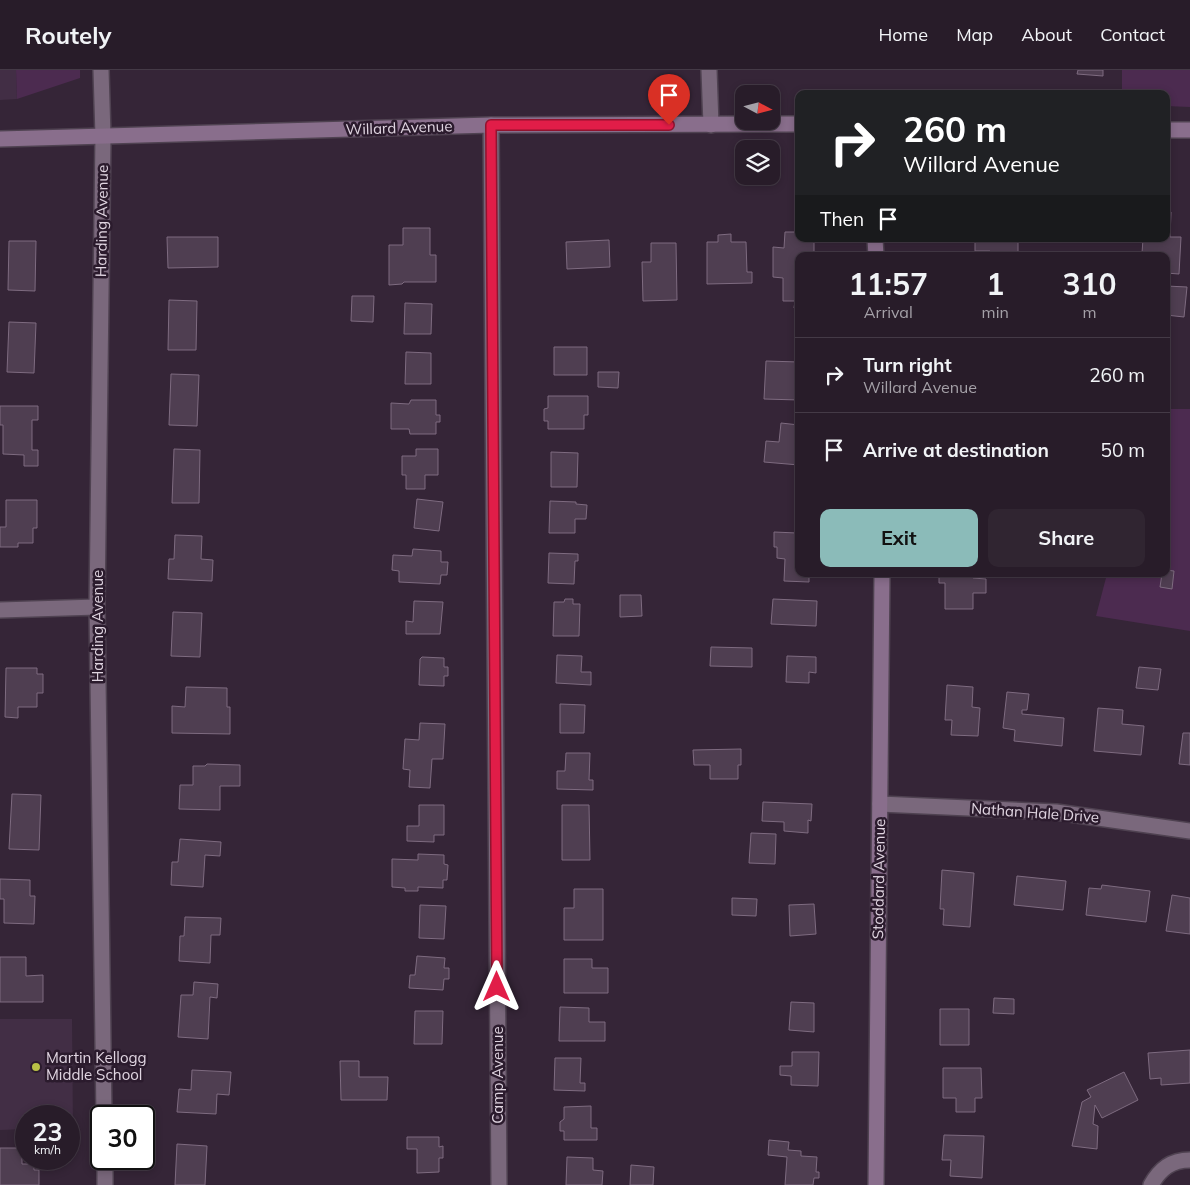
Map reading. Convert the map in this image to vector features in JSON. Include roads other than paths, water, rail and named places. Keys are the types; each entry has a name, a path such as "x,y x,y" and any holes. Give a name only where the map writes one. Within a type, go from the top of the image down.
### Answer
{"main road":[{"name":"Willard Avenue","path":"0,139 491,125 795,124"},
{"path":"1170,130 1190,130"},
{"name":"Stoddard Avenue","path":"876,1185 882,577"}],"street":[{"name":"Harding Avenue","path":"101,70 103,136 97,607 104,1105"},
{"path":"709,70 711,125"},
{"name":"Camp Avenue","path":"491,125 499,1185"},
{"path":"0,610 97,607"},
{"name":"Nathan Hale Drive","path":"880,804 1056,812 1190,831"},
{"path":"1151,1185 1158,1173 1168,1165 1181,1160 1190,1160"},
{"path":"105,1170 105,1185"}],"place":[{"name":"Martin Kellogg Middle School","path":"36,1067"}]}
